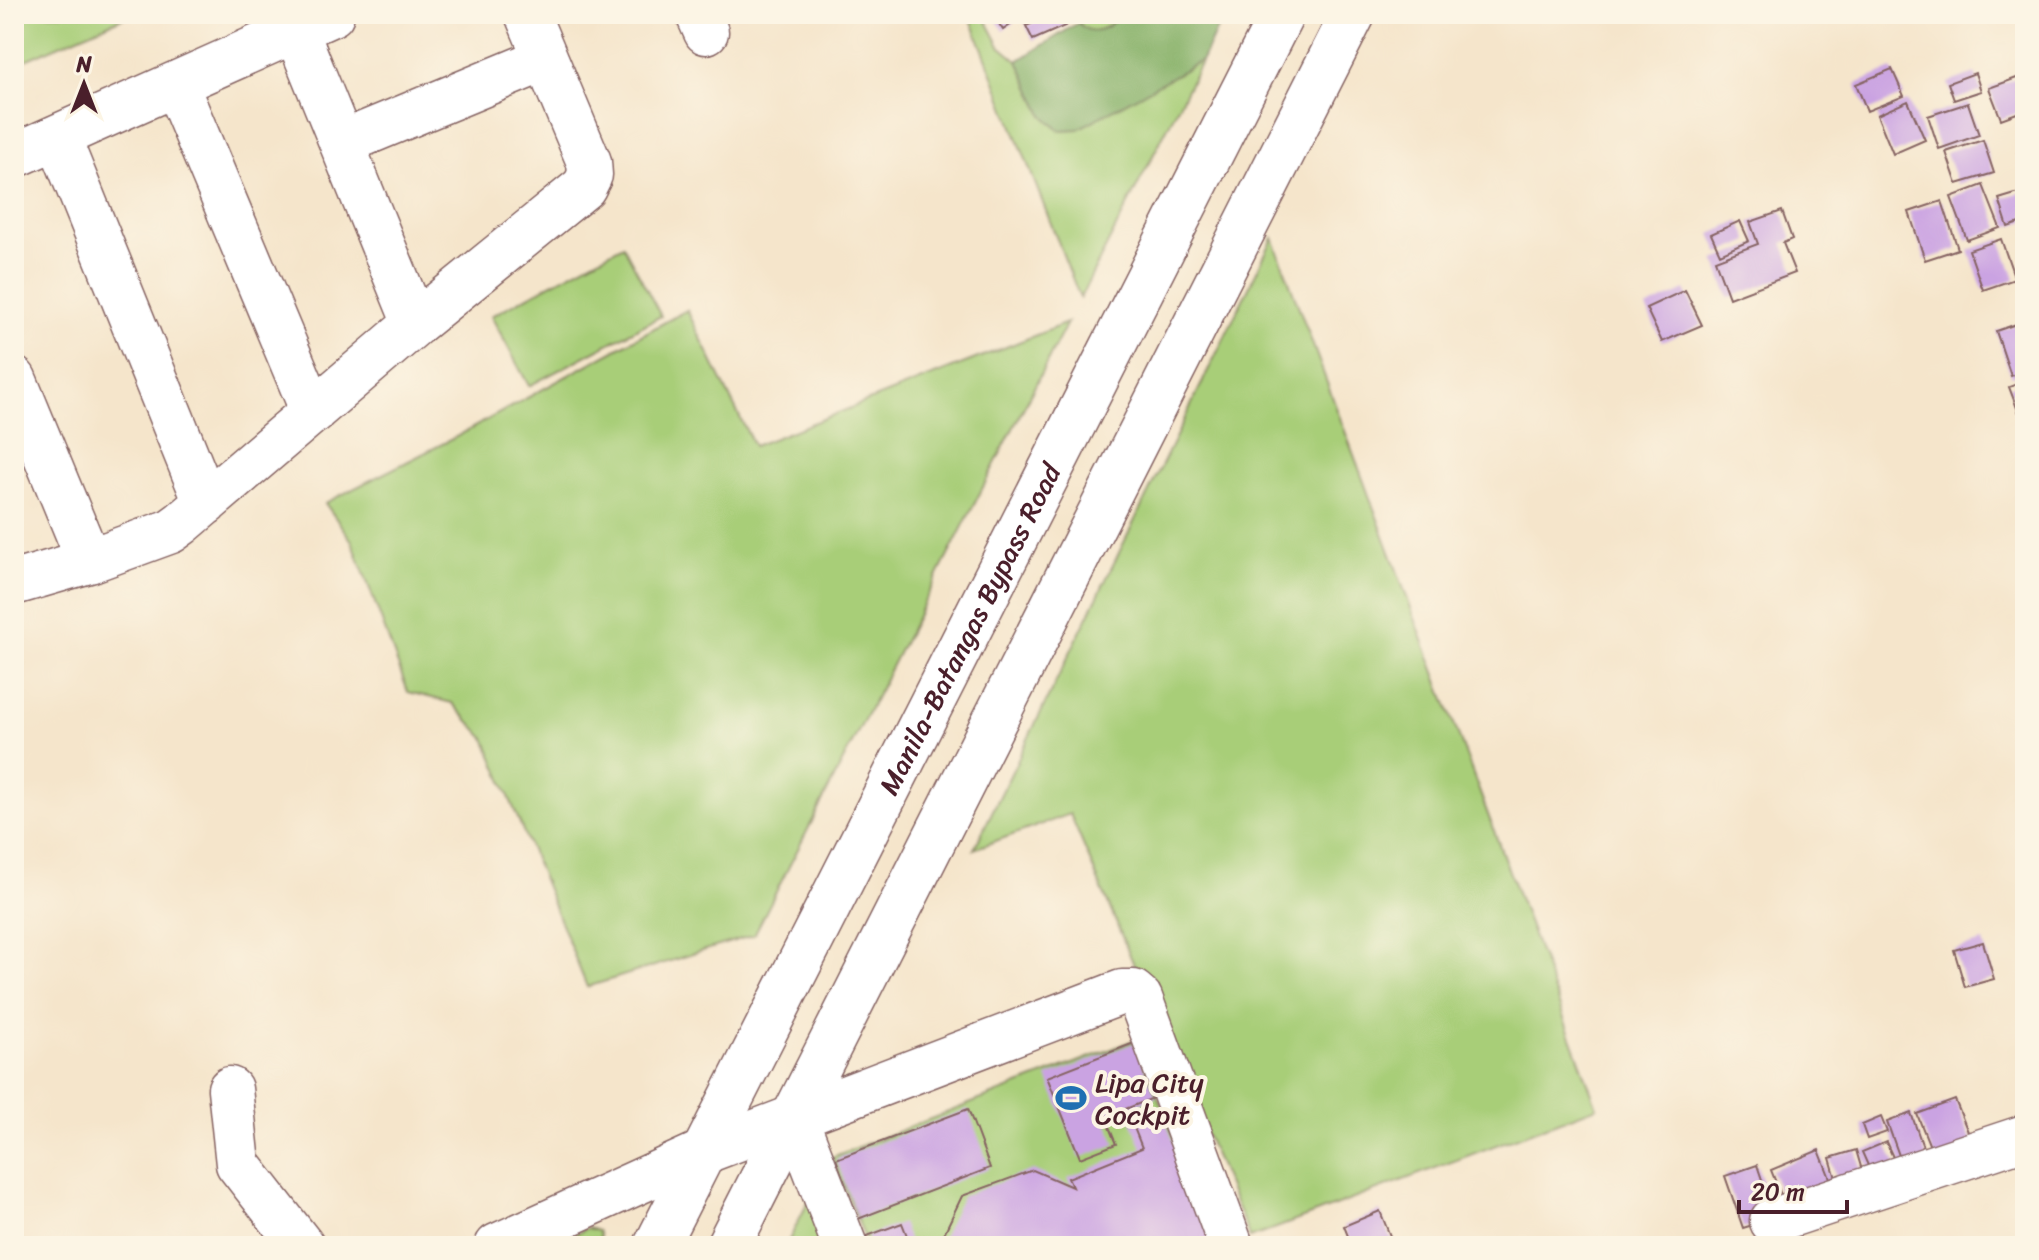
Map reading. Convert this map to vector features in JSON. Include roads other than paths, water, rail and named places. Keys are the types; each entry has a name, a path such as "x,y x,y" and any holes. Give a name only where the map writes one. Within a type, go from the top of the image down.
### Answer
{"street":[{"path":"14,583 89,561 171,531 588,181 589,162 527,14"},
{"name":"Manila-Batangas Bypass Road","path":"656,1246 1282,14"},
{"path":"728,1246 1353,14"},
{"path":"14,156 314,23 342,143 415,324"},
{"path":"342,143 545,59"},
{"path":"176,85 313,412"},
{"path":"58,137 206,503"},
{"path":"14,379 89,561"},
{"path":"497,1246 706,1151 1122,992 1133,992 1140,998 1231,1246"},
{"path":"230,1089 238,1164 302,1246"},
{"path":"795,1117 845,1246"},
{"path":"1772,1221 2025,1137"}],"place":[{"name":"Lipa City Cockpit","path":"1071,1098"}]}
